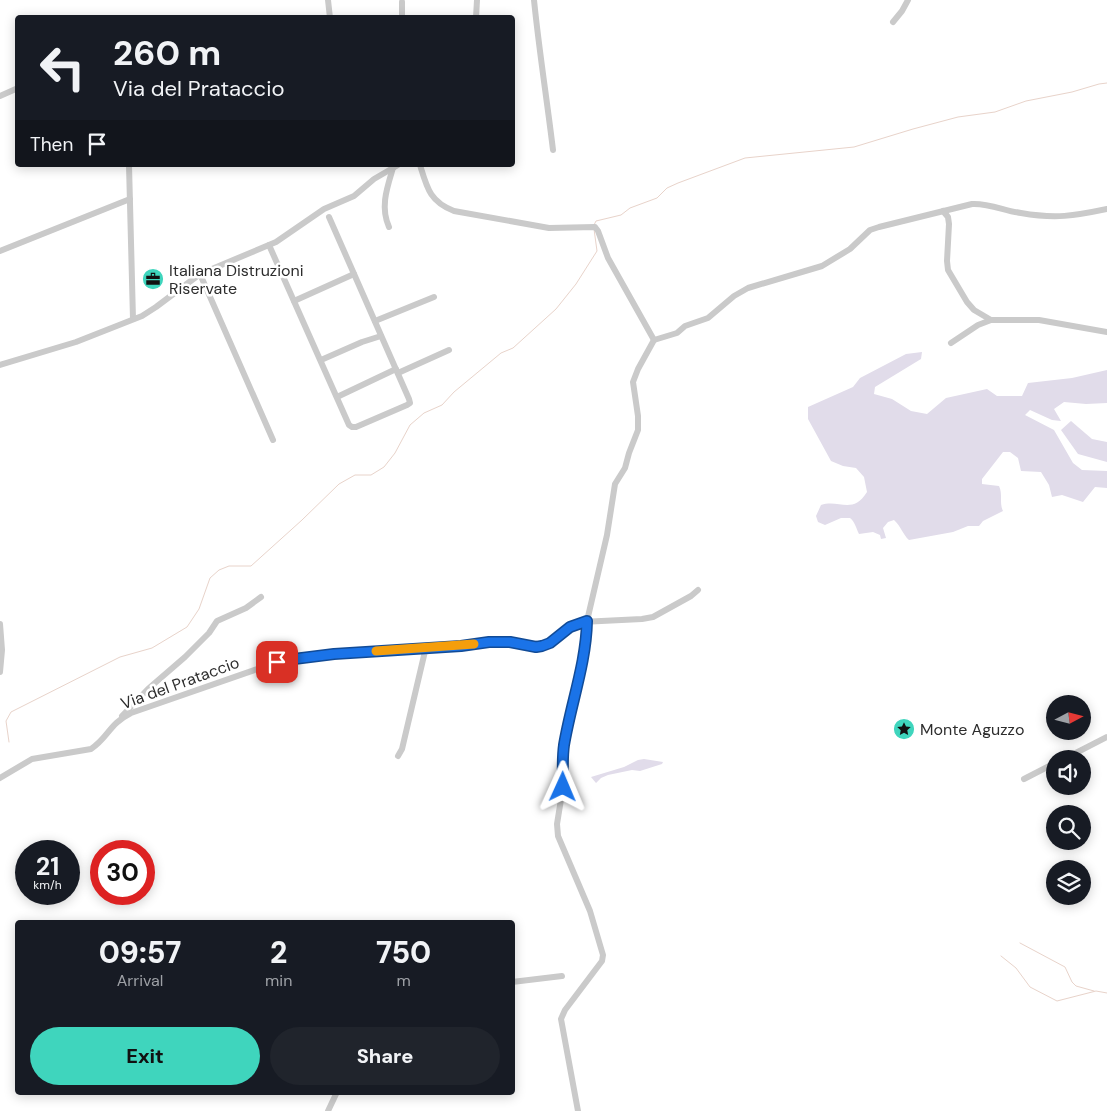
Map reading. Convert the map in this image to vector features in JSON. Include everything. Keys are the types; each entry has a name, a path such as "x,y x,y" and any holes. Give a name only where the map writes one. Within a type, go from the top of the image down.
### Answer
{"street":[{"path":"328,0 330,15"},
{"path":"476,15 478,0"},
{"path":"534,0 553,150"},
{"path":"892,22 902,11 908,0"},
{"path":"402,2 402,15"},
{"path":"0,96 15,89"},
{"path":"129,167 133,319"},
{"path":"389,227 385,219 384,205 395,167"},
{"path":"0,364 66,346 133,319 156,307 200,274 270,245 324,209 354,196 372,181 395,167"},
{"path":"421,167 434,199 442,206 454,211 549,228 595,227 608,258 654,340"},
{"path":"0,250 130,199"},
{"path":"578,1111 561,1020 564,1011 602,961 603,956 590,911 561,845 557,828 563,787 564,747 580,676 587,621 608,531 615,484 625,468 638,430 633,382 654,340 677,333 685,326 708,318 734,296 748,288 822,266 844,253 868,232 876,228 962,205 980,204 1022,213 1065,217 1107,209"},
{"path":"943,211 949,221 947,263 949,272 970,307 981,316 991,320"},
{"path":"270,245 348,424 356,427 409,403 409,399 330,217"},
{"path":"200,274 273,440"},
{"path":"294,301 354,274"},
{"path":"375,322 434,297"},
{"path":"951,343 978,325 991,320 1038,320 1107,332"},
{"path":"321,360 381,336"},
{"path":"336,397 449,350"},
{"path":"587,621 650,618 692,596 698,590"},
{"path":"120,719 148,689 209,633 217,621 242,610 261,597"},
{"name":"Via del Prataccio","path":"0,778 32,759 91,749 98,744 120,719 260,667 286,660 343,653 506,641 536,647 550,643 570,627 587,621"},
{"path":"0,624 2,650 0,672"},
{"path":"398,756 402,749 426,648"},
{"path":"1082,750 1107,737"},
{"path":"1024,779 1046,768"},
{"path":"515,982 562,976"},
{"path":"328,1111 336,1095"}],"shaded area":[{"path":"922,352 921,359 875,387 874,394 892,399 911,411 927,414 946,398 987,389 997,396 1022,396 1028,383 1072,378 1107,370 1107,403 1064,402 1054,409 1061,421 1052,420 1030,410 1025,415 1054,430 1073,463 1082,470 1107,471 1107,488 1095,487 1083,502 1062,495 1052,497 1049,485 1041,472 1021,471 1018,458 1010,452 1003,452 982,479 982,484 999,486 1003,511 983,521 979,526 968,526 953,532 909,540 894,520 888,522 883,528 886,538 881,539 880,535 873,532 859,534 850,518 841,518 825,525 818,522 816,516 821,505 851,505 862,499 867,492 864,477 856,468 843,466 831,461 808,419 808,407 853,387 860,378 906,354"},
{"path":"1071,421 1092,439 1107,442 1107,462 1078,454 1061,430"},
{"path":"644,759 663,762 640,771 632,770 608,775 596,783 591,777 624,767"}],"waterway":[{"path":"594,225 596,221 621,215 630,208 657,198 667,188 678,183 745,158 854,147 958,117 995,112 1026,101 1107,83"},
{"path":"9,742 6,721 11,712 120,657 152,648 187,627 199,609 210,578 219,570 229,566 251,566 339,484 355,475 371,475 384,467 395,453 410,425 424,413 442,405 454,392 501,353 513,348 556,309 576,284 597,251 594,229"},
{"path":"1020,943 1065,967 1076,986 1094,991"},
{"path":"1001,956 1016,968 1030,987 1057,1001 1096,991 1107,993"}],"slow traffic":[{"path":"376,651 474,644"}],"place":[{"name":"Italiana Distruzioni Riservate","path":"153,279"},
{"name":"Monte Aguzzo","path":"904,729"}],"route":[{"path":"277,662 334,654 461,646 489,642 510,642 536,647 550,643 570,627 587,621 580,676 565,739 563,787"}]}
